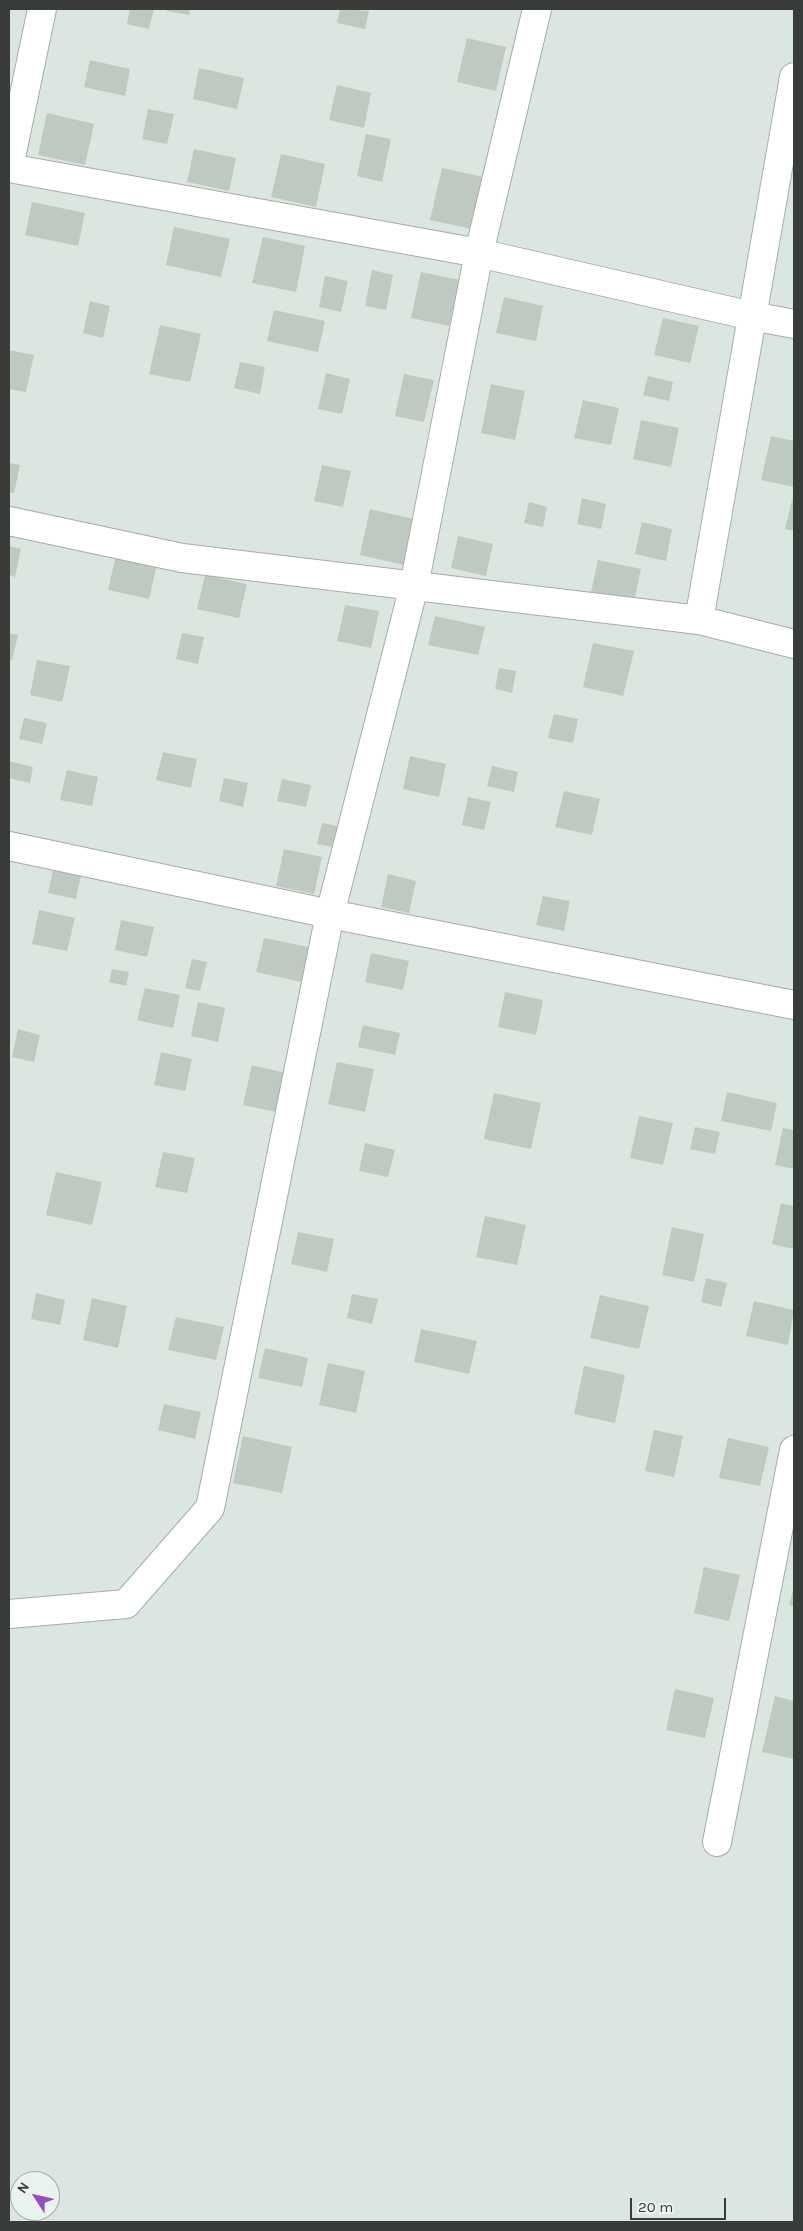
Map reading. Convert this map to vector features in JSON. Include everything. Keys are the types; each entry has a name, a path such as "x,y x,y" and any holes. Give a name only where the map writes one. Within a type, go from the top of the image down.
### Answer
{"street":[{"path":"42,9 9,168 480,254 794,324"},
{"path":"9,1614 126,1604 210,1508 330,914 414,586 480,254 537,9"},
{"path":"698,620 794,77"},
{"path":"9,521 182,558 698,620 794,644"},
{"path":"9,846 330,914 794,1005"},
{"path":"717,1842 794,1450"}],"building":[{"path":"130,9 154,9 149,29 127,24"},
{"path":"167,9 190,9 189,15 167,11"},
{"path":"340,9 369,11 365,29 337,23"},
{"path":"467,38 506,47 496,91 457,82"},
{"path":"90,60 130,69 125,96 84,87"},
{"path":"199,68 244,78 237,109 193,99"},
{"path":"337,85 371,93 364,128 329,120"},
{"path":"148,109 174,114 167,144 142,139"},
{"path":"47,113 94,124 85,165 38,155"},
{"path":"366,134 391,139 382,182 357,176"},
{"path":"194,149 236,158 229,191 187,182"},
{"path":"281,154 325,164 316,207 271,197"},
{"path":"442,168 484,177 472,229 430,220"},
{"path":"32,202 85,213 78,246 25,235"},
{"path":"174,227 230,239 221,277 166,265"},
{"path":"263,237 305,246 296,292 252,283"},
{"path":"372,270 393,275 386,310 365,306"},
{"path":"421,272 460,280 449,326 411,318"},
{"path":"325,276 348,281 341,312 319,307"},
{"path":"504,297 543,306 536,341 496,333"},
{"path":"90,301 110,306 103,338 83,333"},
{"path":"274,310 325,321 318,352 267,341"},
{"path":"663,318 699,326 690,363 654,355"},
{"path":"160,325 201,334 190,382 149,374"},
{"path":"9,350 34,355 26,392 9,389"},
{"path":"240,362 265,367 260,394 234,388"},
{"path":"326,373 350,379 342,414 318,409"},
{"path":"404,374 434,380 424,422 395,416"},
{"path":"648,376 673,382 669,401 643,395"},
{"path":"491,384 525,391 515,440 481,433"},
{"path":"583,400 619,408 611,445 574,438"},
{"path":"641,420 679,428 671,467 633,459"},
{"path":"771,436 794,441 794,487 761,480"},
{"path":"9,463 20,465 14,493 9,492"},
{"path":"322,465 351,471 343,507 314,501"},
{"path":"582,498 606,504 601,529 577,524"},
{"path":"792,500 794,501 794,531 785,529"},
{"path":"529,502 547,507 543,527 524,523"},
{"path":"370,509 414,519 404,565 360,555"},
{"path":"642,522 672,529 666,561 635,554"},
{"path":"458,536 493,544 486,576 451,568"},
{"path":"9,546 21,549 15,577 9,575"},
{"path":"117,551 158,560 149,599 108,590"},
{"path":"598,560 641,569 634,601 591,592"},
{"path":"205,575 247,584 239,618 197,609"},
{"path":"345,605 379,611 371,648 337,641"},
{"path":"435,616 485,627 478,655 428,645"},
{"path":"9,633 18,635 12,660 9,660"},
{"path":"182,633 204,637 198,664 176,659"},
{"path":"593,643 634,651 623,696 583,687"},
{"path":"37,660 70,666 62,702 30,695"},
{"path":"499,668 516,671 512,693 495,689"},
{"path":"554,714 578,719 573,743 548,738"},
{"path":"24,718 47,723 42,744 19,739"},
{"path":"163,752 197,759 191,788 156,780"},
{"path":"410,756 446,764 439,797 403,789"},
{"path":"9,761 33,767 30,783 9,778"},
{"path":"492,766 518,772 514,792 487,786"},
{"path":"67,770 98,777 92,806 60,800"},
{"path":"224,778 248,783 243,807 219,801"},
{"path":"282,779 311,785 306,807 277,801"},
{"path":"564,791 600,799 592,835 555,827"},
{"path":"468,797 491,802 484,830 462,825"},
{"path":"322,823 342,827 337,848 317,844"},
{"path":"284,849 322,857 314,894 276,886"},
{"path":"54,865 82,871 76,899 48,893"},
{"path":"388,874 416,881 409,913 381,907"},
{"path":"543,896 570,901 564,931 536,925"},
{"path":"39,910 75,918 67,951 32,944"},
{"path":"121,920 154,927 147,957 115,950"},
{"path":"264,938 309,947 301,982 256,972"},
{"path":"371,953 409,961 403,990 365,982"},
{"path":"192,959 207,962 200,991 185,988"},
{"path":"112,969 129,972 126,986 109,982"},
{"path":"145,988 180,995 173,1028 137,1020"},
{"path":"505,992 543,1000 536,1035 498,1027"},
{"path":"198,1002 225,1008 218,1042 191,1036"},
{"path":"363,1025 400,1033 395,1055 358,1047"},
{"path":"18,1029 40,1035 34,1062 12,1057"},
{"path":"161,1052 192,1059 185,1091 154,1085"},
{"path":"337,1062 374,1069 365,1112 328,1104"},
{"path":"252,1065 285,1073 276,1112 243,1105"},
{"path":"727,1092 777,1103 771,1131 721,1121"},
{"path":"494,1093 541,1103 531,1149 484,1139"},
{"path":"639,1116 673,1123 663,1165 630,1158"},
{"path":"695,1127 720,1132 715,1154 690,1149"},
{"path":"783,1128 794,1130 794,1169 775,1165"},
{"path":"365,1143 395,1150 388,1177 359,1171"},
{"path":"163,1152 195,1158 187,1193 155,1187"},
{"path":"56,1172 102,1182 92,1225 46,1215"},
{"path":"781,1203 794,1206 794,1249 772,1244"},
{"path":"485,1216 526,1225 517,1265 476,1257"},
{"path":"672,1227 704,1234 694,1282 662,1275"},
{"path":"298,1232 334,1239 327,1272 291,1264"},
{"path":"706,1278 727,1283 721,1307 701,1302"},
{"path":"36,1293 65,1300 60,1325 31,1319"},
{"path":"352,1294 378,1299 372,1324 347,1318"},
{"path":"600,1295 649,1306 639,1349 590,1338"},
{"path":"92,1298 127,1306 118,1348 83,1340"},
{"path":"754,1301 794,1310 788,1345 746,1336"},
{"path":"176,1317 224,1327 216,1360 168,1350"},
{"path":"421,1329 477,1341 469,1374 414,1362"},
{"path":"265,1348 308,1358 302,1387 258,1378"},
{"path":"328,1363 365,1371 356,1413 319,1405"},
{"path":"584,1366 625,1375 615,1423 574,1414"},
{"path":"164,1404 201,1412 195,1439 158,1430"},
{"path":"654,1430 683,1436 674,1477 645,1471"},
{"path":"243,1436 292,1447 282,1493 233,1483"},
{"path":"728,1438 769,1447 760,1486 719,1478"},
{"path":"704,1567 740,1575 729,1621 694,1613"},
{"path":"794,1586 794,1606 789,1605"},
{"path":"675,1689 714,1698 705,1738 666,1730"},
{"path":"775,1696 794,1701 794,1759 762,1752"}]}
